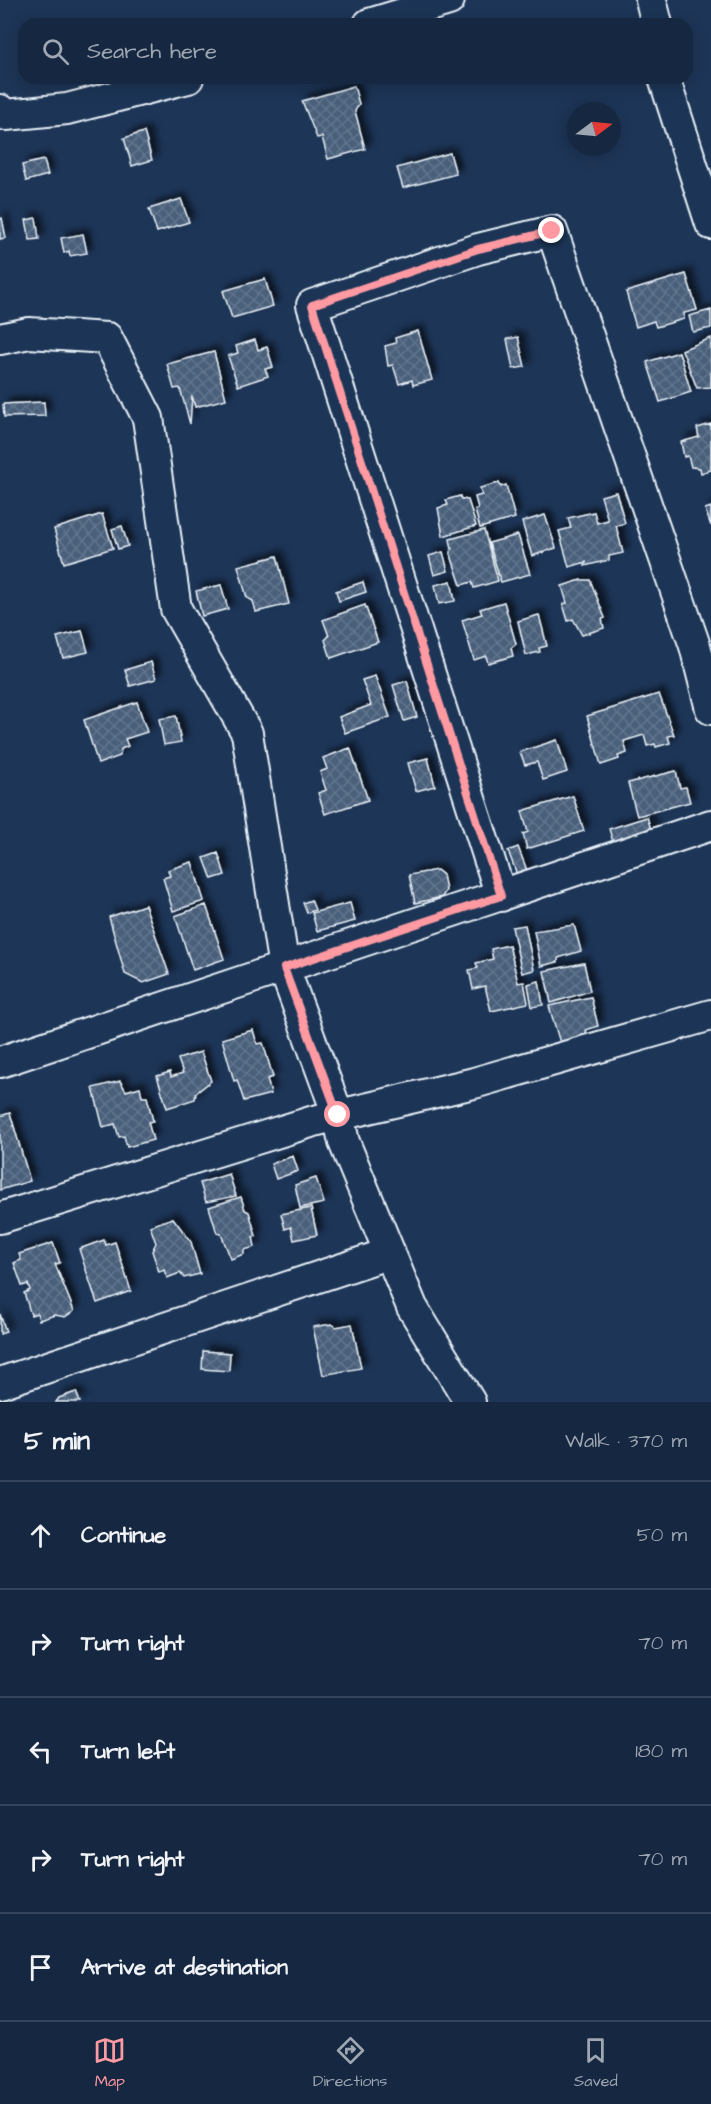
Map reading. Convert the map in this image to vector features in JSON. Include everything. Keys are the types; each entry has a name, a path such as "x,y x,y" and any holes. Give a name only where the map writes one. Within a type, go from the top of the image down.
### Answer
{"street":[{"path":"389,18 449,0"},
{"path":"651,0 656,18"},
{"path":"0,110 6,115 67,109 165,84"},
{"path":"666,84 711,224"},
{"path":"501,896 312,305 478,249 552,231 695,646 711,709"},
{"path":"0,339 29,333 108,338 148,418 176,609 247,733 284,968 338,1115 344,1142 412,1307 470,1402"},
{"path":"0,1062 711,825"},
{"path":"0,1218 338,1115 474,1083 711,1015"},
{"path":"0,1383 390,1253"}],"building":[{"path":"354,86 359,104 355,111 365,149 328,159 322,137 317,138 302,101"},
{"path":"144,132 152,160 132,166 124,138"},
{"path":"450,153 456,174 403,188 397,168"},
{"path":"44,160 48,175 26,181 22,165"},
{"path":"181,199 189,222 157,232 149,209"},
{"path":"2,218 6,238 0,239 0,219"},
{"path":"36,218 39,239 30,240 26,220"},
{"path":"83,234 87,253 70,256 69,251 64,253 61,238"},
{"path":"686,274 697,310 684,313 684,319 656,327 654,321 636,327 626,292"},
{"path":"265,279 273,306 232,318 223,291"},
{"path":"711,310 711,328 693,332 689,316"},
{"path":"418,331 432,380 413,385 412,380 399,384 393,365 388,366 385,346 396,343 395,338"},
{"path":"518,337 525,367 513,369 507,339"},
{"path":"711,338 711,387 697,388 682,350"},
{"path":"255,340 258,350 267,347 273,367 265,369 268,376 238,386 228,356 238,353 236,346"},
{"path":"214,352 226,399 195,407 192,396 190,424 180,388 174,389 167,364"},
{"path":"679,352 691,392 660,402 647,362"},
{"path":"44,402 45,416 4,417 3,404"},
{"path":"711,424 711,470 701,473 700,468 691,467 688,456 684,457 681,442 699,437 697,428"},
{"path":"499,483 501,487 506,485 515,518 480,528 475,510 478,508 475,497 482,495 480,488"},
{"path":"616,492 625,523 616,526 623,553 609,556 609,560 585,566 586,562 569,567 559,531 571,528 568,518 594,512 597,523 608,520 601,496"},
{"path":"460,496 461,499 468,500 476,526 443,536 438,508 448,505 446,500"},
{"path":"711,507 711,526 705,509"},
{"path":"102,514 113,548 64,563 54,529"},
{"path":"545,515 556,548 532,556 522,522"},
{"path":"122,526 128,546 118,549 112,529"},
{"path":"484,530 498,581 474,588 472,582 461,585 450,552 452,549 450,539"},
{"path":"518,535 530,574 501,582 489,543"},
{"path":"443,552 448,571 434,575 429,556"},
{"path":"277,556 289,604 256,612 253,601 247,598 238,566"},
{"path":"581,580 590,580 605,618 602,619 604,628 582,635 573,619 568,621 563,604 567,603 562,586"},
{"path":"451,581 455,601 439,604 435,585"},
{"path":"363,582 366,592 339,601 336,591"},
{"path":"221,585 228,609 202,616 196,591"},
{"path":"504,602 516,644 511,648 513,656 488,663 486,656 474,660 462,620 482,614 480,609"},
{"path":"365,605 378,642 331,658 325,640 329,636 323,620"},
{"path":"539,615 547,646 539,648 540,652 526,655 518,621"},
{"path":"82,631 88,652 63,658 57,637"},
{"path":"151,662 156,679 130,686 125,670"},
{"path":"375,676 390,717 345,733 339,717 371,705 362,680"},
{"path":"407,681 417,717 404,721 393,685"},
{"path":"659,694 674,735 668,736 670,743 656,747 655,744 647,746 644,735 624,741 627,753 618,756 619,759 601,765 587,716"},
{"path":"137,702 147,732 125,739 128,746 121,749 120,756 98,764 84,720"},
{"path":"176,716 181,742 164,745 159,719"},
{"path":"557,740 567,772 543,780 537,762 525,765 520,752"},
{"path":"350,748 368,800 325,814 318,793 326,790 320,772 327,769 323,758"},
{"path":"428,758 435,786 416,791 408,763"},
{"path":"676,771 680,788 686,787 690,802 637,816 628,783"},
{"path":"573,796 584,831 527,849 523,834 528,832 522,811"},
{"path":"647,817 653,836 615,848 609,829"},
{"path":"518,847 528,873 518,877 508,851"},
{"path":"218,853 225,875 212,879 204,858"},
{"path":"192,862 204,901 173,911 163,878 170,876 168,870"},
{"path":"437,870 443,875 446,890 442,897 415,903 409,875"},
{"path":"311,900 315,910 307,913 303,903"},
{"path":"350,903 355,921 317,931 312,913"},
{"path":"145,905 169,974 143,983 125,974 109,917"},
{"path":"206,905 224,959 193,970 175,916"},
{"path":"525,925 534,970 522,973 512,927"},
{"path":"574,925 581,951 558,958 558,962 541,966 534,931"},
{"path":"509,945 518,983 524,982 528,1003 491,1011 485,986 473,989 469,970 478,968 476,963 493,959 491,949"},
{"path":"584,963 590,991 551,1003 544,971"},
{"path":"539,981 543,1005 532,1007 528,984"},
{"path":"591,997 598,1026 586,1030 587,1034 577,1040 560,1043 549,1006"},
{"path":"253,1030 257,1044 263,1043 273,1077 267,1079 271,1094 244,1101 237,1080 234,1081 222,1039"},
{"path":"201,1052 211,1081 196,1093 195,1099 167,1108 157,1076 170,1072 171,1077 183,1073 178,1059"},
{"path":"120,1081 126,1091 140,1087 142,1097 147,1097 153,1121 148,1122 153,1140 127,1147 124,1136 119,1137 115,1124 103,1127 93,1088"},
{"path":"10,1113 30,1181 0,1190 0,1116"},
{"path":"293,1156 298,1171 276,1179 271,1164"},
{"path":"229,1174 236,1196 206,1202 200,1183"},
{"path":"316,1178 324,1203 300,1208 295,1185"},
{"path":"241,1197 245,1210 249,1212 256,1236 253,1237 255,1247 244,1250 244,1254 231,1259 221,1234 217,1233 209,1207"},
{"path":"311,1208 317,1235 294,1240 291,1227 285,1229 281,1214"},
{"path":"173,1218 191,1242 200,1274 184,1278 180,1273 167,1278 164,1270 159,1272 152,1251 156,1243 150,1226"},
{"path":"104,1240 106,1245 115,1242 131,1291 97,1303 79,1249"},
{"path":"53,1243 60,1263 55,1264 74,1311 65,1317 55,1315 39,1320 37,1313 31,1315 24,1293 30,1290 28,1284 22,1286 14,1263 21,1260 19,1254"},
{"path":"0,1314 6,1332 0,1334"},
{"path":"332,1324 336,1327 352,1324 361,1368 323,1375 313,1327"},
{"path":"203,1351 230,1353 229,1371 202,1369"},
{"path":"76,1392 80,1402 56,1402 59,1398"}],"route":[{"path":"338,1115 284,968 501,896 312,305 478,249 552,231"}]}
